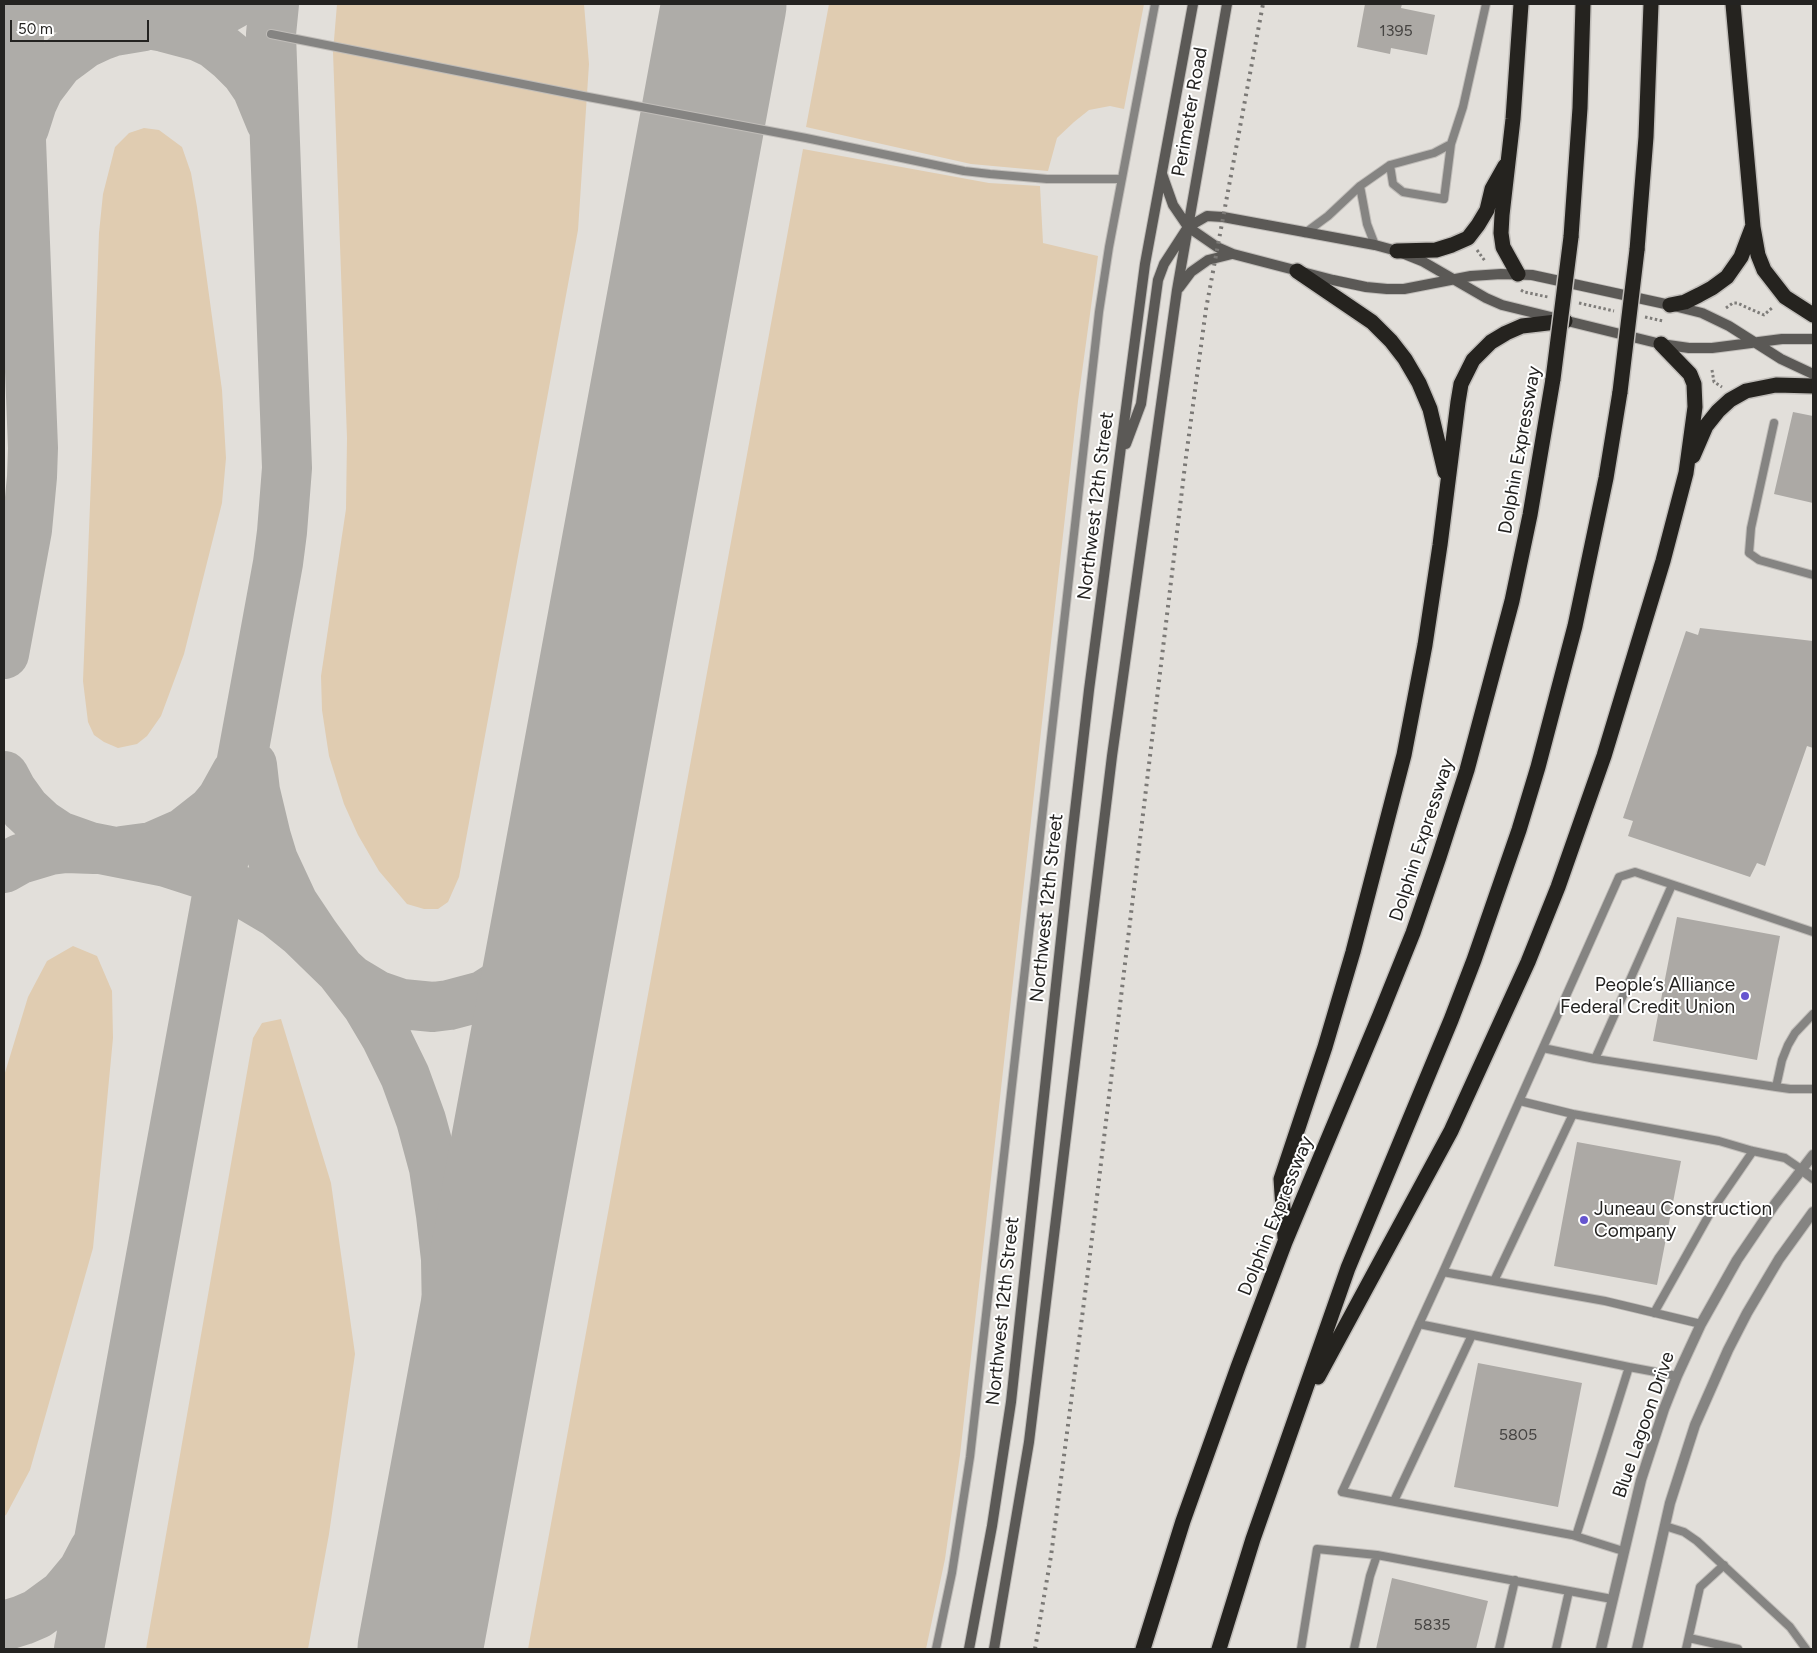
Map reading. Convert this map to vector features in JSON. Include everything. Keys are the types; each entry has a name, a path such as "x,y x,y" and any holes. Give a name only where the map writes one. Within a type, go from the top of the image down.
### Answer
{"highway":[{"path":"1518,281 1503,247 1501,233 1521,4"},
{"name":"Dolphin Expressway","path":"1143,1649 1183,1521 1211,1442 1285,1242 1377,1024 1413,933 1467,770 1512,601 1530,515 1553,379 1571,237 1579,134 1583,4"},
{"path":"1219,1649 1254,1539 1348,1268 1417,1105 1474,960 1519,830 1538,767 1575,626 1606,478 1620,392 1637,250 1646,137 1651,4"},
{"path":"1733,4 1753,227 1758,254 1771,282 1784,297 1813,314"},
{"path":"1397,251 1436,250 1468,238 1487,210 1492,189 1509,158"},
{"path":"1670,305 1685,302 1712,288 1727,277 1741,257 1753,227"},
{"path":"1298,271 1372,322 1392,341 1405,359 1419,383 1430,409 1448,487"},
{"path":"1285,1242 1281,1179 1325,1047 1350,962 1404,755 1425,645 1461,384 1472,360 1491,342 1522,326 1565,321"},
{"path":"1296,1418 1451,1131 1528,962 1558,887 1604,756 1663,560 1686,473 1695,407 1694,384 1690,374 1661,344"},
{"path":"1686,473 1706,426 1730,400 1746,391 1763,387 1776,385 1813,386"}],"main road":[{"name":"Perimeter Road","path":"1162,171 1193,4"},
{"name":"Perimeter Road","path":"1188,227 1227,4"},
{"path":"1162,171 1173,205 1188,227 1217,247 1233,254 1366,287 1387,289 1404,289 1478,275 1518,281 1532,276 1670,305 1714,318 1781,359 1813,374"},
{"name":"Northwest 12th Street","path":"969,1649 992,1526 1011,1402 1089,690 1145,264 1162,171"},
{"path":"1119,461 1141,404 1158,280 1164,264 1188,227 1207,216 1223,217 1375,245 1397,251 1422,261 1486,298 1502,305 1661,344 1689,348 1712,348 1782,339 1813,339"},
{"path":"994,1649 1029,1442 1112,756 1177,290 1188,227"},
{"path":"1177,290 1191,272 1208,260 1233,254"}],"street":[{"name":"Blue Lagoon Drive","path":"1601,1649 1641,1480 1677,1376 1701,1324 1728,1275 1755,1232 1801,1169 1813,1156"},
{"path":"1801,1169 1813,1178"},
{"path":"1637,1649 1665,1526 1677,1480 1695,1425 1728,1350 1747,1313 1779,1259 1813,1212"}],"lane":[{"path":"936,1649 952,1572 970,1457 1091,374 1103,282 1154,4"},
{"path":"1390,166 1393,184 1403,192 1444,199 1451,144 1463,107 1486,4"},
{"path":"271,34 964,170 1047,179 1121,179"},
{"path":"1305,233 1328,216 1360,186 1390,166 1434,153 1451,144"},
{"path":"1360,186 1367,224 1375,245"},
{"path":"1774,423 1751,528 1749,553 1759,560 1813,575"},
{"path":"1623,1551 1576,1536 1342,1492 1443,1272 1619,877 1635,872 1813,932"},
{"path":"1595,1059 1672,885"},
{"path":"1776,1087 1782,1060 1788,1045 1795,1033 1813,1014"},
{"path":"1543,1048 1595,1059 1776,1087 1790,1089 1813,1088"},
{"path":"1520,1101 1573,1114 1719,1141 1785,1158 1801,1169"},
{"path":"1494,1281 1573,1114"},
{"path":"1654,1313 1710,1215 1753,1151"},
{"path":"1443,1272 1605,1301 1701,1324"},
{"path":"1419,1324 1677,1376"},
{"path":"1394,1501 1472,1335"},
{"path":"1576,1536 1629,1367"},
{"path":"1665,1526 1691,1536 1790,1627 1806,1649"},
{"path":"1301,1649 1317,1549 1377,1555 1612,1599"},
{"path":"1354,1649 1370,1576 1377,1555"},
{"path":"1686,1649 1700,1587 1724,1565"},
{"path":"1498,1649 1515,1580"},
{"path":"1556,1649 1569,1591"},
{"path":"1689,1638 1738,1649"}],"path":[{"path":"1477,250 1486,261"},
{"path":"1518,281 1524,292 1552,298"},
{"path":"1572,302 1620,312"},
{"path":"1726,308 1733,303 1764,315 1777,304"},
{"path":"1639,316 1668,322"},
{"path":"1712,370 1714,382 1725,389"}],"shaded area":[{"path":"337,4 584,4 589,64 578,230 459,877 448,902 438,909 424,909 407,904 379,871 358,835 344,804 329,756 322,710 321,676 346,509 347,438 333,52"},
{"path":"829,4 1144,4 1124,109 1110,106 1089,110 1074,122 1057,138 1048,171 971,164 806,127"},
{"path":"144,128 159,130 182,147 191,173 222,390 226,458 222,503 184,654 161,716 147,736 137,744 118,748 94,735 88,722 83,681 99,233 103,194 115,147 129,133"},
{"path":"803,149 989,183 1040,186 1043,243 1098,256 1078,401 960,1455 945,1559 926,1649 528,1649"},
{"path":"73,946 97,956 112,991 113,1038 93,1248 30,1470 4,1516 4,1076 28,997 47,961"},
{"path":"281,1019 331,1183 355,1354 329,1534 308,1649 146,1649 253,1038 262,1023"}],"building":[{"path":"1365,4 1402,4 1401,8 1435,15 1427,55 1391,48 1390,54 1357,47"},
{"path":"1793,412 1813,416 1813,503 1774,494"},
{"path":"1700,628 1813,641 1813,748 1807,746 1765,866 1757,863 1750,877 1628,836 1633,821 1623,818 1686,631 1698,635"},
{"path":"1677,917 1780,936 1757,1060 1653,1041"},
{"path":"1577,1142 1681,1161 1657,1285 1554,1266"},
{"path":"1478,1363 1582,1383 1558,1507 1454,1487"},
{"path":"1392,1578 1488,1601 1476,1649 1376,1649"}],"taxiway":[{"path":"4,654 27,530 33,448 19,89 19,4"},
{"path":"38,4 164,27 198,36 215,44 246,72 257,88 271,122"},
{"path":"156,24 182,24 198,20 213,15 233,4"},
{"path":"79,1649 278,563 282,532 287,468 271,34 274,4"},
{"path":"639,462 683,115 687,70 689,4"},
{"path":"24,128 39,88 58,63 85,43 100,36 114,31 144,26"},
{"path":"252,765 255,791 266,837 273,860 293,903 340,970 351,980 376,995 402,1004 433,1007 483,996 508,980 531,956 541,941 559,899"},
{"path":"122,851 152,847 184,833 212,811 222,799 237,772"},
{"path":"4,776 25,809 41,824 59,836 90,847 166,862 200,873 238,890 277,913 302,933 340,970 367,1005 386,1037 405,1076 421,1120 434,1168 446,1259 447,1316 446,1381 440,1444 413,1649"},
{"path":"4,868 20,859 50,850 66,848 94,849"},
{"path":"4,1626 37,1614 63,1595 83,1571 94,1550"}],"runway":[{"path":"420,1649 724,4"}],"railway":[{"path":"1035,1649 1051,1556 1088,1271 1186,457 1206,309 1263,4"}],"place":[{"name":"People’s Alliance Federal Credit Union","path":"1745,996"},
{"name":"Juneau Construction Company","path":"1584,1220"}]}
